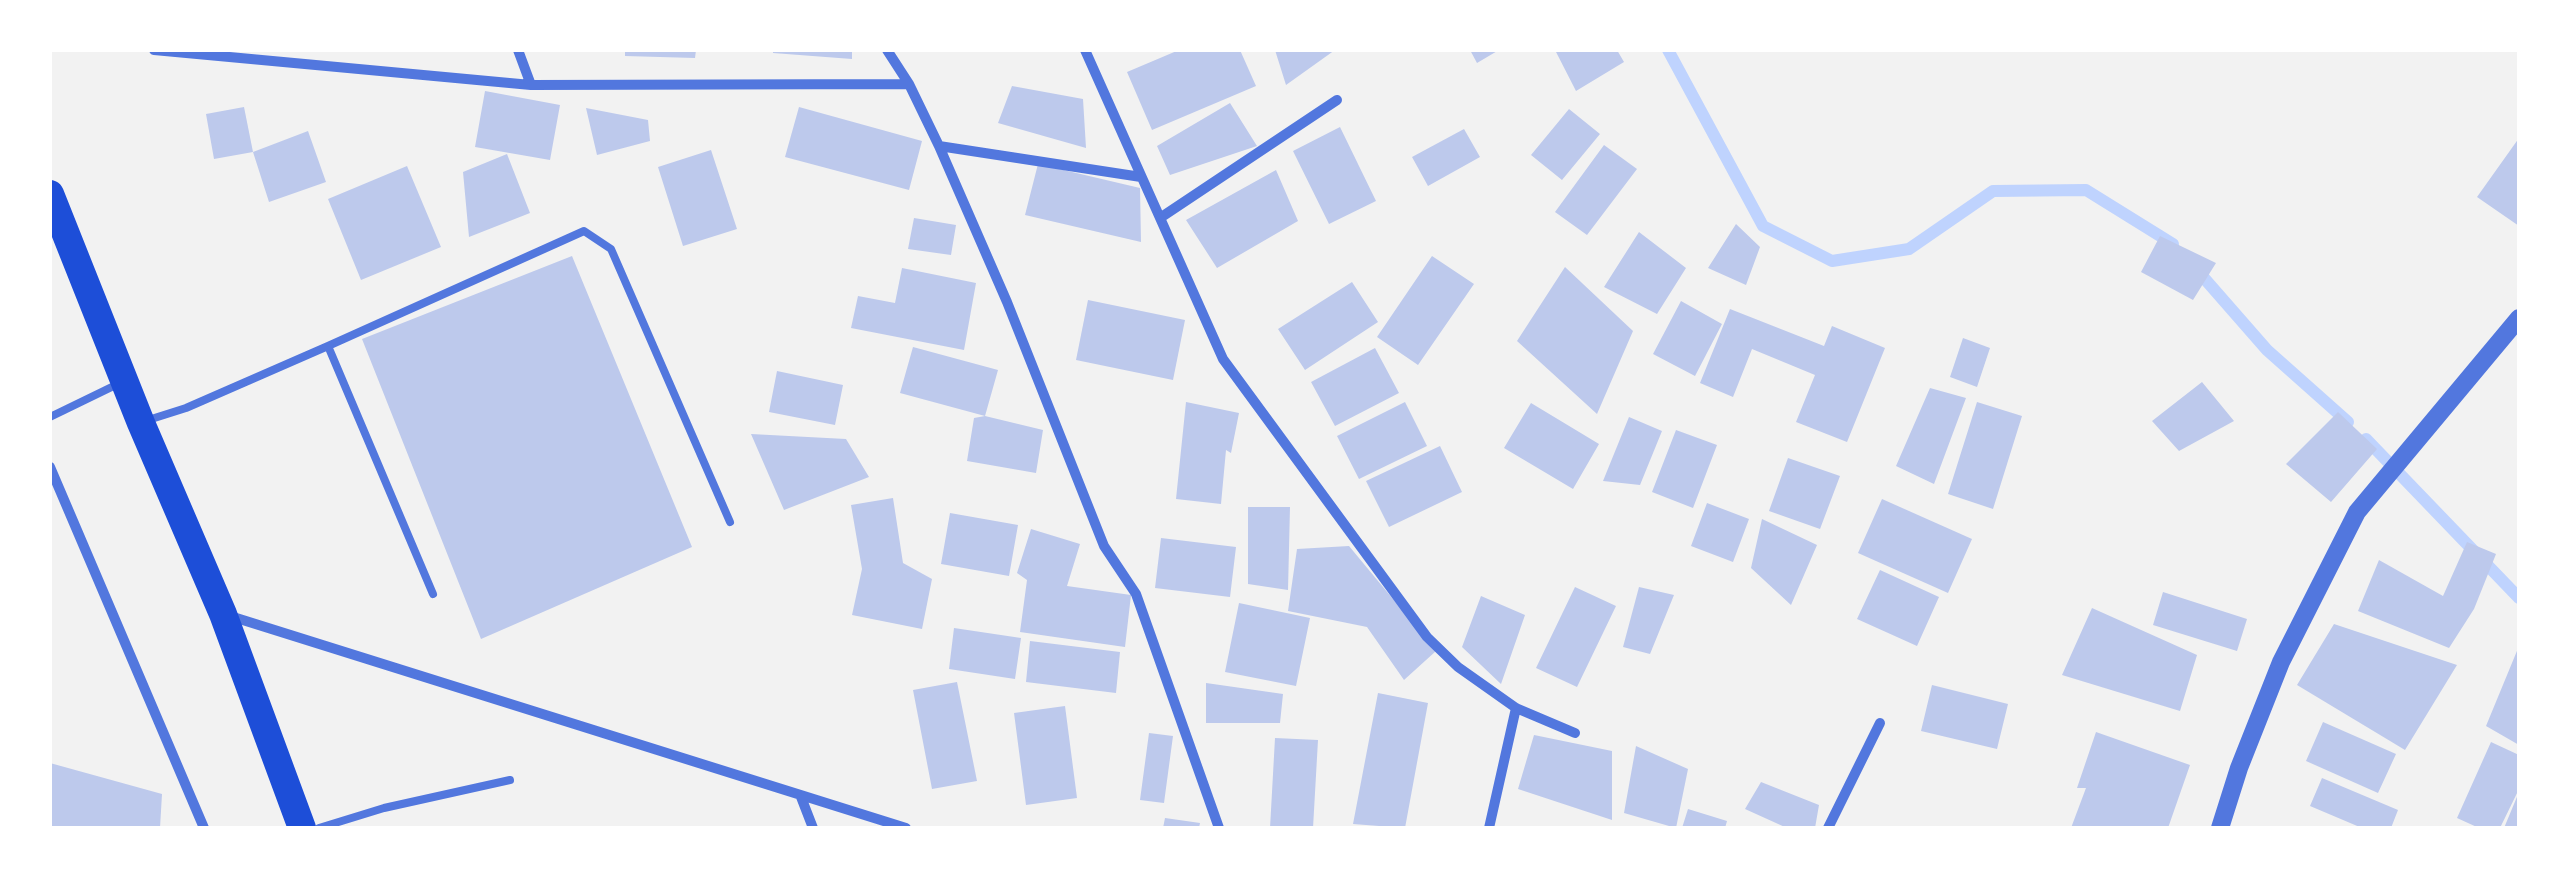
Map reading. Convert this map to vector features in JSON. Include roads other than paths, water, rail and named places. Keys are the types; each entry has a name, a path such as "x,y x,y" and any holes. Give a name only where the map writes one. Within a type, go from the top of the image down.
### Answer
{"highway":[{"path":"50,194 140,423 223,614 302,828"}],"street":[{"path":"154,50 531,85 909,84"},
{"path":"518,50 531,85"},
{"path":"888,50 939,146 1007,302 1104,546 1136,594 1219,828"},
{"path":"1085,50 1223,359 1259,410 1427,637 1458,667 1516,708 1575,733"},
{"path":"1160,218 1337,100"},
{"path":"939,146 1141,177"},
{"path":"2220,828 2281,662 2357,512 2519,318"},
{"path":"50,467 204,828"},
{"path":"223,614 906,828"},
{"path":"1489,828 1516,708"},
{"path":"1828,828 1880,723"},
{"path":"801,797 813,828"}],"lane":[{"path":"140,423 186,408 584,231 611,249 730,522"},
{"path":"328,346 433,594"},
{"path":"50,417 124,381"},
{"path":"320,828 384,808 510,780"}],"waterway":[{"path":"1668,50 1763,226 1832,261 1909,249 1993,191 2086,190 2173,244"},
{"path":"2197,270 2267,350 2348,422"},
{"path":"2366,439 2519,598"}]}
